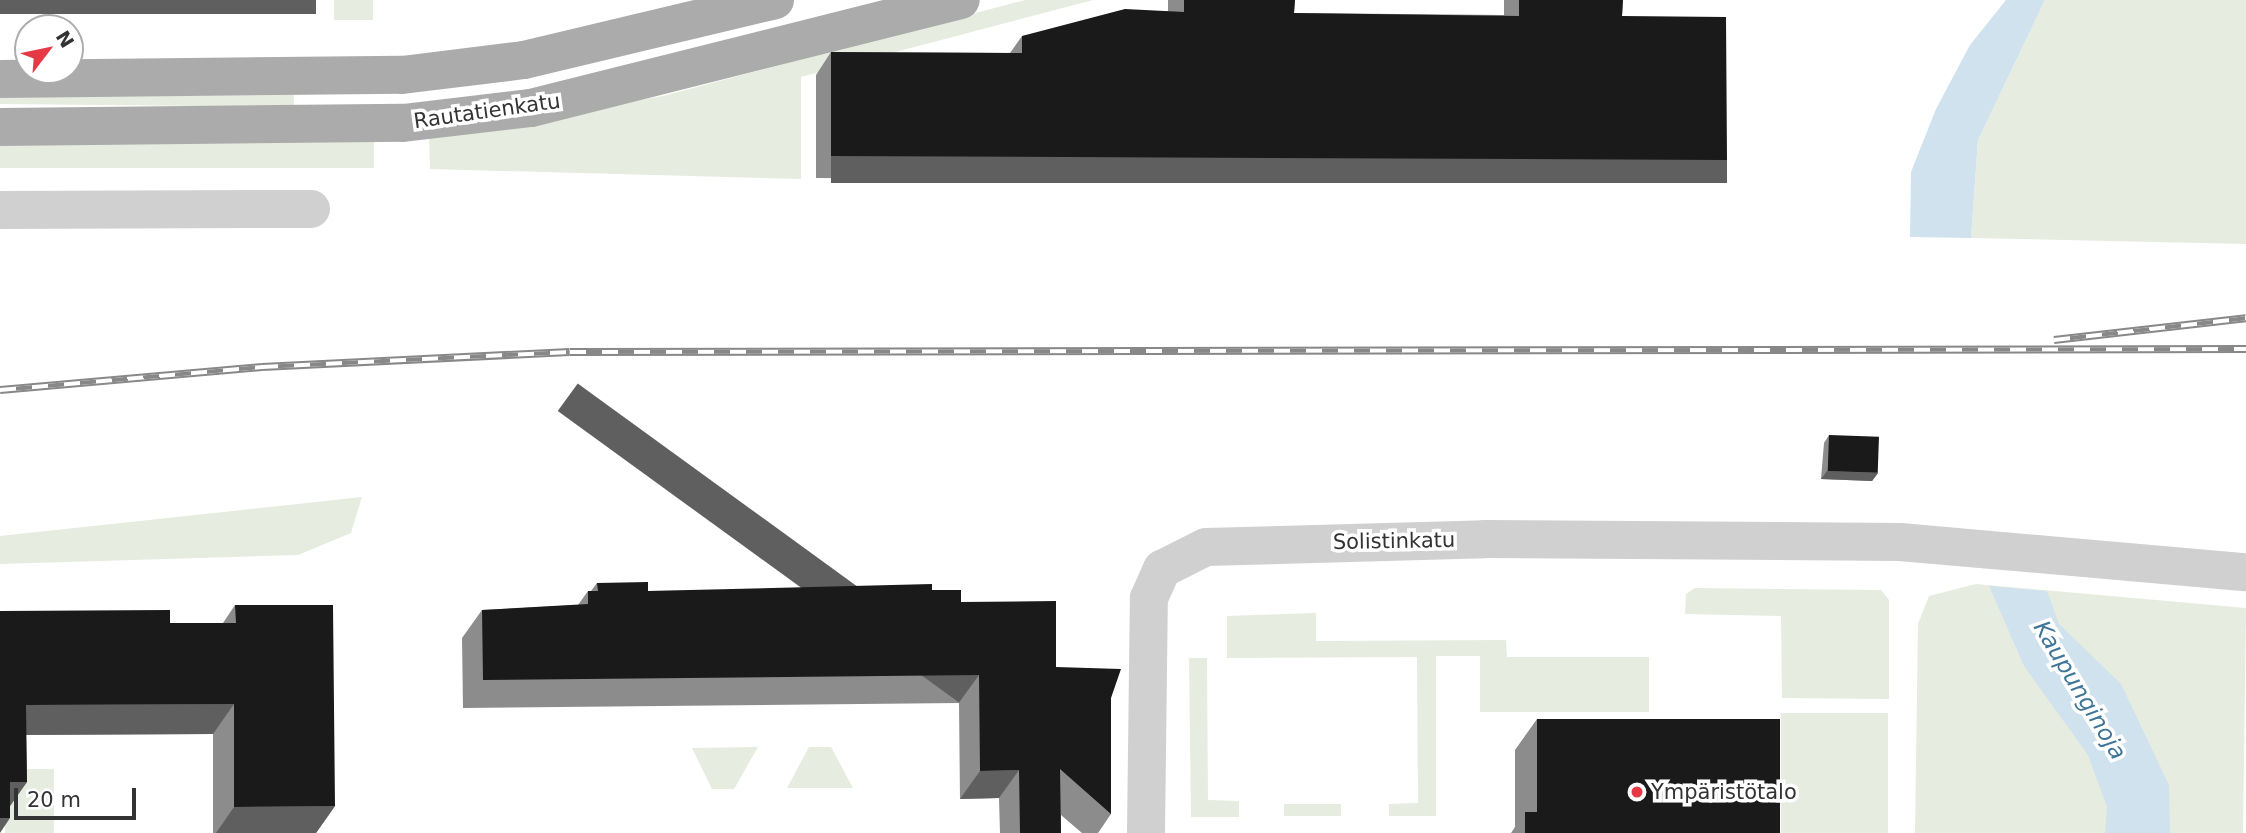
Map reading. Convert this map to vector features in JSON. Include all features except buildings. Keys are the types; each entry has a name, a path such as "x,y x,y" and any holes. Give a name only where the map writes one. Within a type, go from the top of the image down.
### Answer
{"main road":[{"path":"0,79 402,75 524,60 775,0"},
{"name":"Rautatienkatu","path":"0,128 403,123 531,108 961,0"}],"street":[{"path":"0,210 311,209"},
{"name":"Solistinkatu","path":"1146,833 1148,607 1154,581 1185,552 1266,543 1444,540 1900,542 2246,572"}],"shaded area":[{"path":"334,0 373,0 373,20 334,20"},
{"path":"1025,0 1093,0 801,77 801,179 430,169 429,137 663,96"},
{"path":"2045,0 2246,0 2246,244 1971,238 1978,140"},
{"path":"294,95 294,107 0,104 0,96"},
{"path":"0,140 374,140 374,168 0,168"},
{"path":"362,497 351,533 298,555 0,564 0,536"},
{"path":"1976,584 2246,608 2243,833 1915,833 1918,624 1929,596"},
{"path":"1695,588 1881,590 1889,600 1889,699 1782,698 1781,616 1685,614 1686,594"},
{"path":"1316,613 1316,641 1506,640 1507,657 1649,657 1649,712 1480,712 1480,656 1436,656 1436,816 1389,816 1389,804 1418,803 1417,657 1227,658 1227,616"},
{"path":"1189,658 1207,658 1208,800 1239,801 1239,817 1191,817"},
{"path":"1781,713 1888,713 1888,833 1781,833"},
{"path":"758,747 734,789 712,789 692,748"},
{"path":"809,747 831,747 853,788 787,788"},
{"path":"5,769 54,769 54,833 5,833"},
{"path":"1284,804 1341,804 1341,816 1284,816"}],"water":[{"path":"2006,0 2045,0 1978,140 1971,238 1910,237 1911,172 1936,109 1970,45"},
{"name":"Kaupunginoja","path":"1989,586 2047,591 2059,624 2121,684 2169,785 2170,833 2105,833 2107,807 2088,755 2024,666"}],"railway":[{"path":"2054,340 2246,318"},
{"path":"0,390 262,367 570,352 2246,349"}],"place":[{"name":"Ympäristötalo","path":"1637,792"}]}
